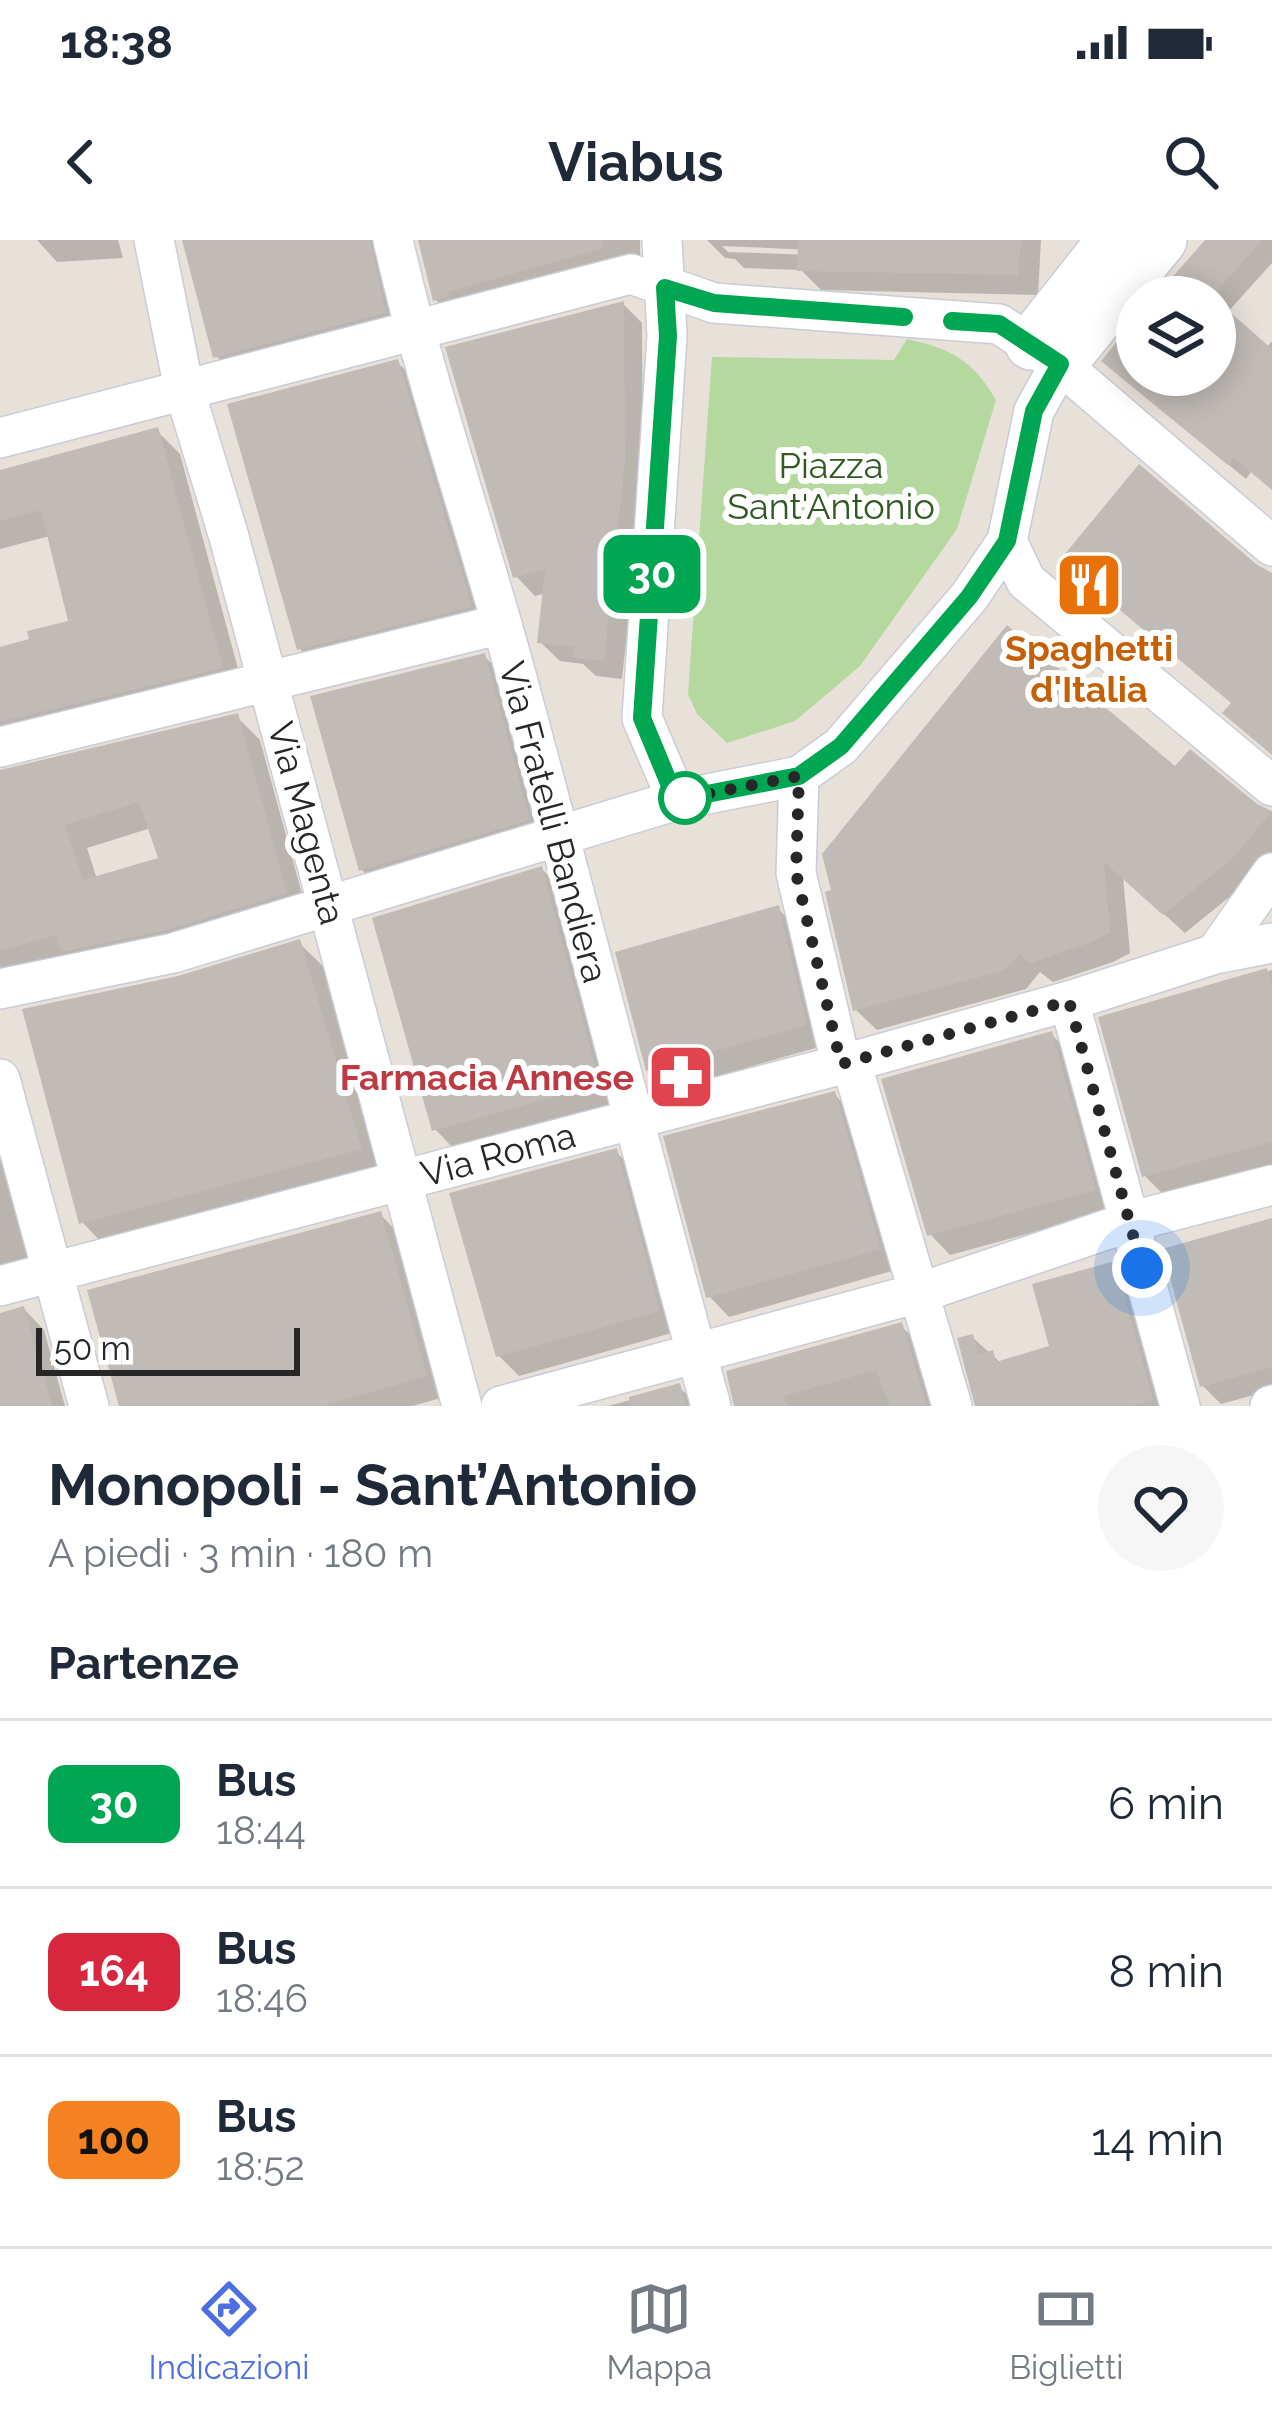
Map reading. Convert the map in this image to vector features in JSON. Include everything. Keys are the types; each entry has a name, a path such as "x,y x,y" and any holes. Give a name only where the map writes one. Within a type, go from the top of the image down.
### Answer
{"street":[{"name":"Via Magenta","path":"154,240 184,389 269,683 462,1406"},
{"name":"Via Fratelli Bandiera","path":"392,240 413,328 560,835 711,1406"},
{"path":"662,240 668,336 642,718 676,800"},
{"path":"0,989 173,952 676,800 799,776 841,746 969,597 1007,541 1045,354 1112,240"},
{"path":"1045,354 1161,240"},
{"path":"0,438 631,274 714,303 999,324 1045,354 1272,546"},
{"path":"1007,541 1026,580 1272,786"},
{"path":"0,747 502,624"},
{"path":"799,776 796,873 846,1063 922,1292 952,1406"},
{"path":"1214,954 1272,872"},
{"name":"Via Roma","path":"0,1286 846,1063 1069,1001 1214,954 1272,943"},
{"path":"1069,1001 1180,1406"},
{"path":"0,1079 88,1406"},
{"path":"501,1406 922,1292 1129,1222 1272,1185"}],"green space":[{"name":"Piazza Sant'Antonio","path":"907,339 959,358 996,400 957,529 860,666 795,721 727,743 697,714 688,694 712,357 894,360"}],"building":[{"path":"182,240 370,240 386,313 213,358"},
{"path":"418,240 603,240 604,248 448,292 450,296 433,301"},
{"path":"798,240 1021,240 1018,275 797,271"},
{"path":"1205,240 1262,240 1230,276 1173,276"},
{"path":"624,301 625,460 604,661 573,658 574,647 537,643 545,569 513,578 445,347"},
{"path":"1236,317 1272,349 1272,490 1234,458 1228,465 1144,396 1236,396"},
{"path":"1116,343 1116,373 1101,361"},
{"path":"398,359 472,607 297,650 227,404"},
{"path":"158,427 223,668 0,722 0,647 29,639 27,631 68,621 41,510 0,521 0,470"},
{"path":"1139,464 1272,573 1272,755 1222,713 1231,703 1060,560"},
{"path":"1007,625 1175,766 1190,749 1272,811 1233,858 1163,915 1104,862 1110,932 1030,963 1019,954 1005,970 853,1011 825,892 831,890 822,854"},
{"path":"485,653 530,820 359,871 310,696"},
{"path":"238,713 287,893 167,930 61,952 56,935 0,951 0,770","holes":["139,802 158,858 83,880 65,825"]},
{"path":"542,866 600,1084 432,1131 372,918"},
{"path":"779,905 807,1025 646,1071 615,952"},
{"path":"300,939 362,1149 79,1224 22,1009 178,976"},
{"path":"1267,968 1272,985 1272,1142 1142,1177 1098,1017"},
{"path":"1052,1031 1096,1190 927,1236 881,1079"},
{"path":"835,1091 881,1249 706,1298 663,1136"},
{"path":"617,1148 660,1311 496,1357 449,1193"},
{"path":"381,1211 427,1376 322,1406 119,1406 87,1290"},
{"path":"1272,1218 1272,1367 1200,1387 1162,1249"},
{"path":"1115,1261 1153,1400 1132,1406 975,1406 957,1338 973,1334 978,1354 993,1350 996,1362 1049,1346 1032,1284"},
{"path":"24,1306 52,1406 0,1406 0,1313"},
{"path":"902,1322 927,1406 890,1406 876,1370 784,1396 787,1406 734,1406 726,1371"},
{"path":"680,1383 686,1406 630,1406 629,1397"}],"bus line":[{"name":"30","path":"904,317 714,303 665,288 668,336 642,718 676,800 799,776 841,746 969,597 1007,541 1034,411 1060,364 999,324 952,321"}],"place":[{"name":"Spaghetti d'Italia","path":"1089,585"},
{"name":"Farmacia Annese","path":"681,1077"}],"route":[{"path":"685,798 676,800 799,776 796,873 841,1064 1069,1001 1142,1268"}]}
